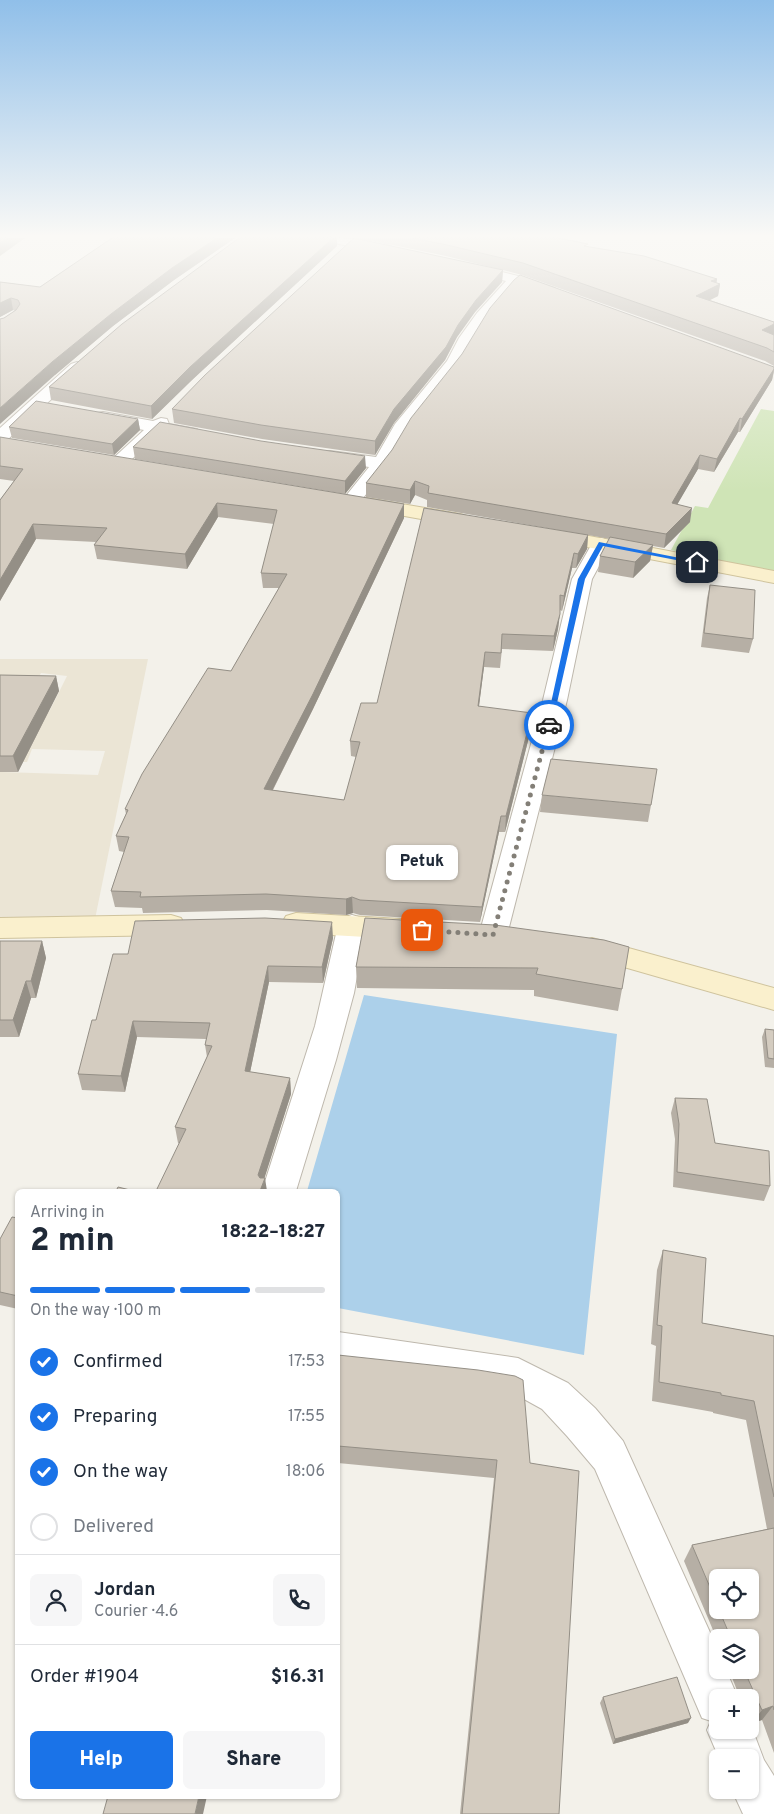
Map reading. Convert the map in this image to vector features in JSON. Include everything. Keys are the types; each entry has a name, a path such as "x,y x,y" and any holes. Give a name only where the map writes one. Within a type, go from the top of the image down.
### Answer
{"street":[{"path":"350,502 381,463 401,428 454,363 477,323"},
{"path":"0,437 90,356"},
{"path":"35,404 61,409"},
{"path":"90,414 163,421 205,436"},
{"path":"117,463 163,421"},
{"path":"0,443 19,446"},
{"path":"317,454 381,463"},
{"path":"97,460 136,466"},
{"path":"330,498 475,522"},
{"path":"533,532 774,577"},
{"path":"493,935 555,700 582,579 601,544"},
{"path":"268,922 427,930"},
{"path":"0,928 192,924"},
{"path":"281,1189 347,962 352,925"},
{"path":"465,933 523,939"},
{"path":"572,946 601,950 774,999"},
{"path":"340,1350 518,1376 555,1396 581,1422 609,1455 712,1689"},
{"path":"759,1795 768,1814"}],"shaded area":[{"path":"0,659 148,659 95,919 0,920","holes":["41,673 67,676 49,712 22,709","32,749 105,751 98,775 2,772 6,762 27,762"]}],"green space":[{"path":"761,409 774,411 774,572 671,550 695,506 708,508"}],"water":[{"path":"364,995 617,1034 584,1355 340,1308 340,1189 308,1189"}],"building":[{"path":"0,323 100,323 52,362 0,408"},
{"path":"239,323 190,367 151,406 49,387 122,324"},
{"path":"262,323 460,323 446,347 394,409 375,441 261,425 172,409 205,375"},
{"path":"481,323 652,323 774,367 774,369 742,419 740,418 717,459 700,455 672,503 692,508 666,534 428,493 429,486 415,481 410,490 366,483 392,450 411,418 462,354"},
{"path":"694,323 774,323 762,330 774,335 774,352"},
{"path":"36,401 138,419 112,444 9,427"},
{"path":"160,422 261,441 365,456 345,481 133,447"},
{"path":"0,437 404,504 313,694 264,789 344,800 360,742 350,741 361,703 377,703 424,508 588,535 578,554 574,553 564,596 560,595 560,614 554,636 502,634 501,653 485,652 478,706 532,713 506,816 501,816 482,907 360,900 352,897 346,899 266,894 140,897 141,892 111,891 129,837 116,836 128,810 125,809 142,774 208,668 231,671 287,574 261,573 277,510 217,503 185,554 94,545 107,528 33,524 0,580 0,500 23,469 0,466"},
{"path":"610,537 653,545 635,562 600,556"},
{"path":"710,585 755,590 753,639 704,633"},
{"path":"0,675 56,676 13,756 0,756"},
{"path":"551,759 657,769 651,805 542,795"},
{"path":"265,918 332,922 322,967 268,966 245,1071 290,1078 258,1175 260,1178 265,1178 261,1189 157,1189 186,1129 175,1127 212,1046 205,1045 210,1023 133,1021 121,1076 78,1074 92,1020 96,1020 113,954 128,954 135,921"},
{"path":"365,918 495,925 604,940 629,947 622,989 536,974 538,968 356,967"},
{"path":"0,941 42,941 31,981 26,981 13,1020 0,1020"},
{"path":"765,1029 774,1030 774,1059 768,1058"},
{"path":"675,1098 707,1099 715,1143 769,1151 770,1186 677,1172 679,1124"},
{"path":"12,1217 15,1218 15,1295 0,1292 0,1239"},
{"path":"663,1250 706,1258 702,1323 774,1336 774,1497 754,1401 659,1382 662,1326 657,1325"},
{"path":"340,1355 478,1370 515,1376 523,1380 530,1463 579,1471 559,1814 462,1814 497,1460 340,1446"},
{"path":"774,1528 774,1710 773,1706 762,1710 759,1703 759,1689 753,1689 748,1679 759,1679 759,1629 727,1629 723,1619 759,1619 759,1569 709,1569 709,1585 692,1545"},
{"path":"677,1677 691,1718 615,1739 603,1697"},
{"path":"107,1799 198,1799 195,1814 103,1814"}],"way so far":[{"path":"422,930 493,935 549,725"}],"place":[{"name":"Petuk","path":"422,930"}],"route":[{"path":"549,725 582,579 601,544 697,562"}]}
